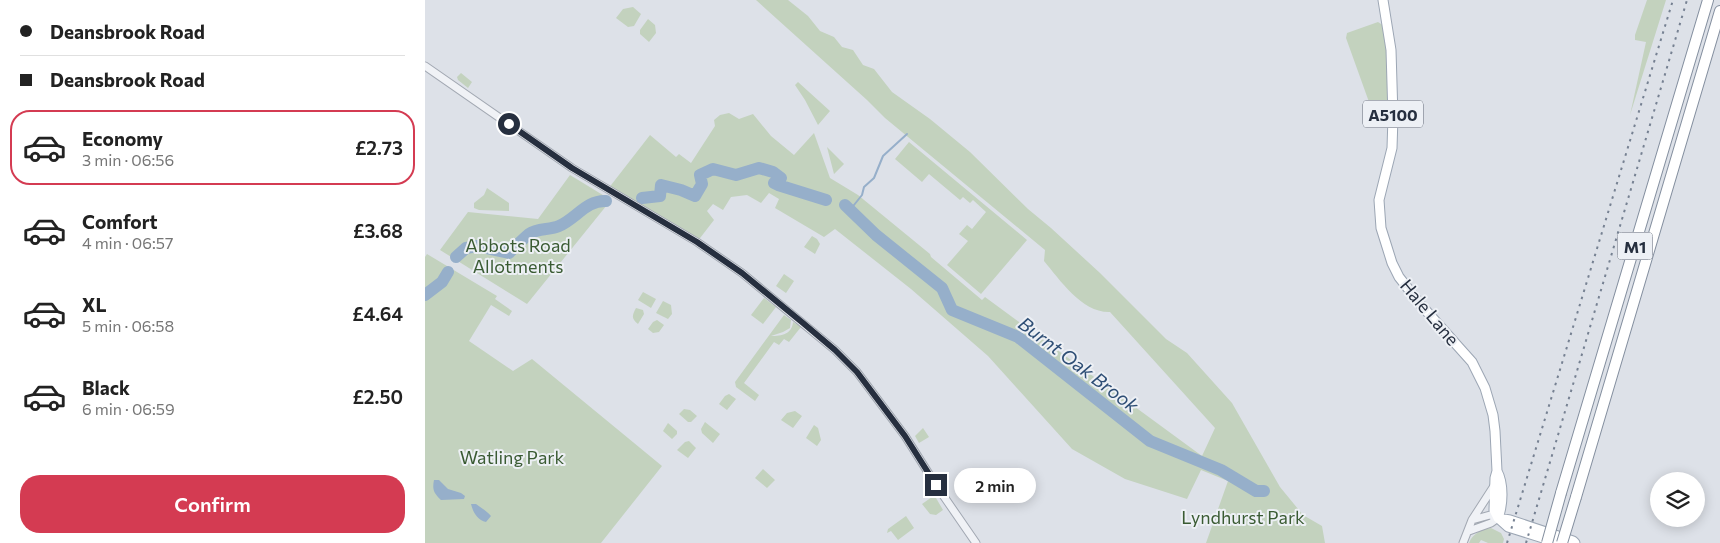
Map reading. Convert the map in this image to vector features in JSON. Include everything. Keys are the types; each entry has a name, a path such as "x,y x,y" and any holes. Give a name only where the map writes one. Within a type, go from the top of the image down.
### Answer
{"highway":[{"name":"M1","path":"1547,543 1708,0"},
{"name":"M1","path":"1561,543 1720,11"}],"main road":[{"name":"Hale Lane","path":"1383,0 1391,50 1393,133 1390,156 1379,200 1381,228 1399,277 1421,305 1473,362 1485,388 1493,415 1497,471 1494,510 1498,518"},
{"name":"Hale Lane","path":"1497,471 1501,478 1502,509 1498,518"},
{"path":"1498,518 1508,527 1561,543"},
{"path":"1498,518 1511,520 1575,543"}],"street":[{"path":"425,66 572,168 697,242 742,273 835,350 857,372 887,411 976,543"},
{"path":"1463,543 1472,520 1495,486"},
{"path":"1472,520 1490,515 1498,518"},
{"path":"1469,531 1491,523 1498,518"}],"green space":[{"name":"Lyndhurst Park","path":"756,0 788,0 808,16 820,31 834,37 842,47 853,50 863,65 874,69 892,92 930,119 970,152 1028,209 1100,273 1166,339 1187,353 1232,403 1280,487 1303,515 1322,526 1325,543 1206,543 1228,481 1201,470 1187,499 1125,479 1072,449 988,356 911,289 835,229 824,237 775,208 779,199 769,193 761,203 747,195 731,197 723,210 713,204 707,211 714,220 697,242 608,189 650,135 676,157 679,154 691,163 715,126 714,120 720,115 729,113 739,119 753,114 771,136 794,155 814,133 830,178 858,195 930,254 931,257 982,300 985,297 1202,456 1215,428 1110,312 1090,307 1073,294 1044,261 1045,250 885,118"},
{"path":"1647,0 1666,0 1630,115 1646,42 1635,40 1635,35"},
{"path":"633,7 641,14 634,26 628,27 616,18 623,9"},
{"path":"648,19 655,25 656,33 649,42 640,34 640,30"},
{"path":"1378,22 1384,26 1387,54 1387,111 1374,108 1369,102 1346,38 1347,33"},
{"path":"461,73 472,82 468,88 458,80 457,77"},
{"path":"798,82 830,111 818,125 795,85"},
{"path":"909,142 1027,240 981,294 947,265 968,241 959,234 967,225 972,229 986,212 973,200 970,203 963,197 960,200 929,174 922,182 895,159"},
{"path":"827,147 844,164 834,174"},
{"name":"Abbots Road Allotments","path":"570,175 611,200 527,304 440,250 468,212 538,219"},
{"path":"487,188 509,203 509,211 479,210 474,208 474,203 484,195"},
{"path":"812,236 820,244 815,254 804,247"},
{"name":"Watling Park","path":"427,254 497,296 495,299 512,311 509,316 491,305 469,341 513,371 532,359 662,466 601,543 425,543 425,257"},
{"path":"784,274 794,281 786,293 776,286"},
{"path":"643,292 656,299 651,308 638,300"},
{"path":"764,298 776,307 763,324 751,315"},
{"path":"663,301 671,305 672,314 668,319 656,313"},
{"path":"636,308 643,310 644,314 638,324 633,317"},
{"path":"784,315 791,320 790,328 771,336 786,334 791,329 793,322 801,327 789,342 784,339 779,345 774,342 744,383 759,395 755,401 736,387 735,382"},
{"path":"657,320 664,325 659,332 653,333 648,329"},
{"path":"729,394 736,399 727,410 719,404"},
{"path":"684,409 690,410 697,416 691,422 688,422 679,414"},
{"path":"795,411 802,416 793,428 781,420 787,413"},
{"path":"705,422 720,434 713,443 702,433 701,429"},
{"path":"668,423 677,431 677,434 672,439 663,431"},
{"path":"814,425 818,428 821,440 817,446 806,438"},
{"path":"923,428 929,437 919,443 915,436"},
{"path":"689,441 696,448 688,458 677,450 685,442"},
{"path":"763,469 775,480 767,488 755,478"},
{"path":"932,497 936,498 943,510 936,515 930,514 922,504"},
{"path":"906,516 914,528 898,540 891,531 887,533 888,529"},
{"path":"1491,528 1501,533 1504,539 1503,543 1488,543 1481,540 1479,543 1469,543 1478,532"}],"water":[{"path":"434,480 439,480 448,489 461,493 465,496 464,499 441,500 434,491"},
{"path":"471,504 476,504 491,516 486,522 476,515"}],"waterway":[{"path":"850,210 862,195 864,187 874,178 883,156 907,134"},
{"name":"Burnt Oak Brook","path":"642,198 660,196 661,185 695,196 702,184 700,175 713,169 736,175 759,168 773,172 781,178 774,183 778,185 826,200"},
{"name":"Burnt Oak Brook","path":"456,257 466,248 477,246 509,253 532,232 559,226 587,207 606,201"},
{"name":"Burnt Oak Brook","path":"845,205 876,235 942,288 952,310 1018,337 1150,441 1221,470 1256,491 1264,491"},
{"name":"Burnt Oak Brook","path":"425,295 442,282 448,272"}],"railway":[{"path":"1507,543 1673,0"},
{"path":"1526,543 1687,0"}],"route":[{"path":"509,124 572,168 697,242 742,273 781,304 835,350 857,372 905,436 936,485"}]}
